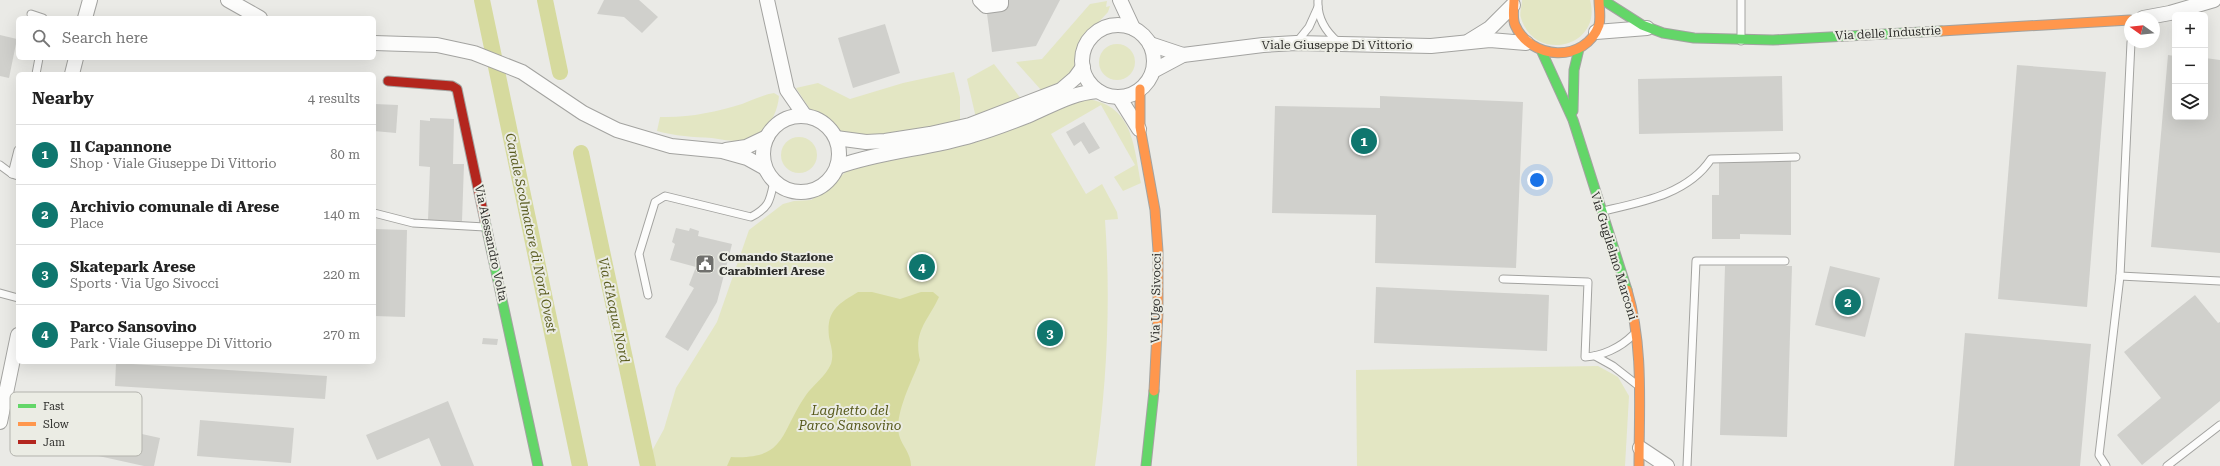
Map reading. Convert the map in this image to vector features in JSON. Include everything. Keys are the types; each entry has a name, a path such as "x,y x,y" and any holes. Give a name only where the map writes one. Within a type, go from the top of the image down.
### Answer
{"street":[{"path":"86,16 90,0"},
{"path":"228,0 256,16"},
{"path":"767,0 787,90 784,120"},
{"path":"980,0 986,6 1001,4 1001,0"},
{"path":"1514,2 1514,18 1518,32 1526,42 1542,52 1554,55 1567,54 1579,49 1589,42 1596,32 1600,20 1600,0"},
{"name":"Via delle Industrie","path":"1603,0 1625,16 1647,28"},
{"path":"2160,12 2182,4 2214,0"},
{"path":"1120,1 1133,28 1145,37 1150,44 1153,53 1153,71 1150,78 1140,90 1127,96 1119,97 1109,96 1098,91 1086,77 1083,68 1083,56 1086,45 1092,36 1110,25 1120,1"},
{"name":"Viale Giuseppe Di Vittorio","path":"1466,43 1490,28 1514,2"},
{"name":"Via delle Industrie","path":"1596,32 1647,28 1699,39 1741,41 2124,20"},
{"path":"1110,25 1133,28"},
{"name":"Viale Giuseppe Di Vittorio","path":"1153,71 1183,55 1263,45 1296,43 1431,46 1490,40 1526,42"},
{"path":"376,43 437,45 474,53 514,68 538,82 583,113 617,130 671,146 722,151 747,158 766,168"},
{"name":"Viale Giuseppe Di Vittorio","path":"1150,44 1183,55"},
{"name":"Via Guglielmo Marconi","path":"1573,120 1572,90 1579,49"},
{"name":"Via Guglielmo Marconi","path":"1542,52 1573,120 1631,304 1636,332 1640,388 1639,466"},
{"path":"72,72 76,60"},
{"path":"836,138 866,142 885,141 970,126 1061,90 1075,78 1083,68"},
{"name":"Via Alessandro Volta","path":"388,81 452,86 457,89 538,466"},
{"path":"787,90 804,116"},
{"name":"Via Ugo Sivocci","path":"1140,90 1141,131 1152,189 1156,221 1159,290 1151,430 1146,466"},
{"path":"837,167 862,158 930,147 954,141 1014,121 1071,95 1098,91"},
{"name":"Via Ugo Sivocci","path":"1119,97 1141,131"},
{"path":"804,116 817,119 828,127 836,138 839,147 837,167 826,183 809,191 790,191 774,181 766,168 764,147 767,138 774,127 784,120 804,116"},
{"path":"722,151 746,147 767,138"},
{"path":"0,422 16,345"},
{"path":"1640,448 1667,466"}],"lane":[{"path":"1741,41 1742,0"},
{"path":"1296,43 1309,27 1318,4"},
{"path":"1318,4 1324,26 1339,44"},
{"path":"30,14 36,16"},
{"path":"2106,466 2099,455 2120,276 2131,48"},
{"path":"36,72 39,60"},
{"path":"1601,212 1649,201 1687,183 1703,171 1711,159 1796,157"},
{"path":"0,165 15,175"},
{"path":"648,295 639,254 655,202 665,196 750,217 762,211 769,202 774,181"},
{"path":"376,214 413,223 487,227"},
{"path":"1687,466 1696,261 1785,261"},
{"path":"2120,276 2220,281"},
{"path":"1503,279 1588,282 1585,357 1595,356 1618,347 1636,332"},
{"path":"0,293 16,297"},
{"path":"1595,356 1613,366 1640,388"},
{"path":"2168,466 2220,425"}],"shaded area":[{"path":"1522,0 1590,0 1591,16 1587,29 1578,38 1566,44 1552,45 1540,41 1529,32 1520,16"},
{"path":"1107,1 1106,7 1110,6 1108,12 1081,41 1073,69 1070,74 1063,80 1042,91 1016,62 1042,59 1090,4"},
{"path":"1121,44 1130,49 1134,55 1134,69 1130,75 1121,80 1113,80 1104,75 1100,69 1099,58 1104,49 1110,45"},
{"path":"994,64 1022,100 976,118 967,79"},
{"path":"954,72 960,97 960,122 870,137 844,133 811,111 796,88 818,83 850,99 903,83"},
{"path":"774,93 779,96 778,104 767,127 754,137 746,140 731,141 691,137 657,131 660,117 681,117 712,112"},
{"path":"1078,98 1096,101 1110,106 1120,115 1132,138 1141,183 1123,191 1114,177 1135,165 1101,105 1051,134 1086,194 1102,184 1117,212 1118,219 1105,220 1108,282 1107,343 1095,466 656,466 652,451 664,429 676,388 717,322 749,230 783,204 794,201 811,200 827,189 851,167"},
{"path":"803,137 812,142 816,148 816,162 812,168 803,173 795,173 786,168 782,162 781,151 786,142 792,138"},
{"path":"1598,366 1618,377 1629,396 1625,466 1357,466 1356,370"}],"water":[{"name":"Laghetto del Parco Sansovino","path":"858,292 872,292 900,299 921,292 933,292 939,297 920,334 918,350 920,360 905,397 899,417 899,435 910,457 911,466 727,466 731,457 749,457 763,454 780,441 806,395 831,364 832,354 829,337 829,321 832,314 839,305"}],"building":[{"path":"604,0 639,0 658,17 642,33 624,17 597,14"},
{"path":"1001,0 1060,0 1036,46 992,52 986,6"},
{"path":"885,24 900,73 853,88 838,38"},
{"path":"0,35 16,39 16,44 9,78 0,76"},
{"path":"2168,55 2172,56 2172,120 2208,120 2208,58 2220,60 2220,253 2151,247"},
{"path":"2017,65 2106,72 2087,307 1998,299"},
{"path":"1782,76 1783,131 1639,134 1638,79"},
{"path":"1380,96 1523,102 1516,268 1375,263 1376,215 1272,213 1275,106 1380,108"},
{"path":"376,104 398,105 396,133 376,131"},
{"path":"430,118 454,119 453,164 464,164 462,221 428,220 430,167 419,166 420,120 430,121"},
{"path":"1084,122 1100,148 1089,154 1081,141 1074,146 1066,132"},
{"path":"1719,161 1791,161 1791,235 1740,234 1740,239 1712,239 1712,195 1719,195"},
{"name":"Comando Stazione Carabinieri Arese","path":"676,228 689,231 690,228 699,231 698,236 732,244 717,302 688,351 665,337 694,288 689,285 696,267 670,260 675,244 672,242"},
{"path":"376,229 407,230 405,317 376,316"},
{"path":"1725,266 1792,266 1787,437 1720,435"},
{"path":"1830,266 1880,278 1865,337 1815,325"},
{"path":"1376,287 1549,295 1547,351 1374,343"},
{"path":"2195,295 2218,323 2220,322 2220,401 2142,465 2117,435 2161,398 2124,352"},
{"path":"1965,333 2091,344 2080,466 1954,466"},
{"path":"483,338 498,339 497,345 482,344"},
{"path":"116,364 327,376 325,399 115,386"},
{"path":"448,401 474,466 441,466 429,438 377,460 366,435"},
{"path":"200,420 294,428 291,463 197,456"},
{"path":"142,434 160,438 154,466 144,466 99,456 142,456"}],"waterway":[{"name":"Canale Scolmatore di Nord Ovest","path":"482,0 580,466"},
{"name":"Via d'Acqua Nord","path":"545,0 560,72"},
{"name":"Via d'Acqua Nord","path":"581,153 648,466"}],"traffic: fast":[{"path":"1603,0 1642,25 1663,33 1694,38 1773,40 1941,31"},
{"path":"1573,111 1574,70 1579,49"},
{"path":"1542,52 1573,120 1627,290"},
{"path":"485,221 538,466"},
{"path":"1146,466 1154,391"}],"traffic: slow":[{"path":"1514,0 1514,22 1522,37 1532,45 1544,51 1557,53 1570,51 1582,46 1592,38 1600,22 1599,0"},
{"path":"1941,31 2124,20"},
{"path":"1140,89 1140,127 1155,210 1158,251 1158,313 1154,391"},
{"path":"1627,290 1636,333 1638,355 1640,400 1639,466"}],"traffic: jam":[{"path":"388,81 452,86 457,89 485,221"}],"place":[{"name":"Il Capannone","path":"1364,141"},
{"name":"Comando Stazione Carabinieri Arese","path":"705,264"},
{"name":"Parco Sansovino","path":"922,267"},
{"name":"Archivio comunale di Arese","path":"1848,302"},
{"name":"Skatepark Arese","path":"1050,333"}]}
